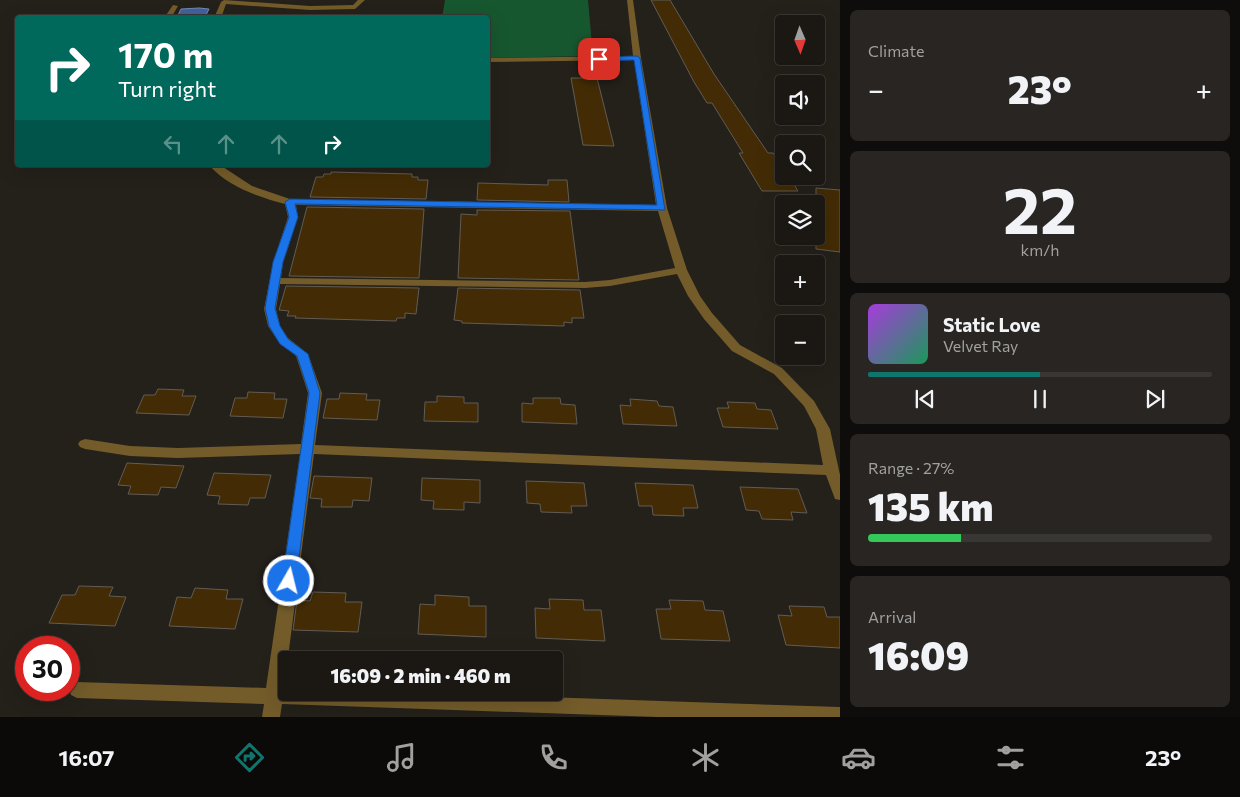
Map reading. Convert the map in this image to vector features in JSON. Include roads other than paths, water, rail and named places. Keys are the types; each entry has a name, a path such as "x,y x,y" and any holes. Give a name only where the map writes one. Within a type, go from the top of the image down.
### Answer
{"street":[{"path":"218,15 224,2 310,8 355,7 362,0"},
{"path":"630,0 637,58 662,208 681,270 694,296 708,316 736,348 778,371 809,404 823,429 831,470 840,495"},
{"path":"169,15 175,6"},
{"path":"490,60 637,58"},
{"path":"216,167 224,175 258,192 290,202 662,208"},
{"path":"271,717 314,393 302,354 284,341 274,326 270,308 278,262 293,217 290,202"},
{"path":"274,282 585,285 610,283 681,270"},
{"path":"85,444 130,451 178,453 307,449 831,470"},
{"path":"80,690 840,715"}],"water":[{"path":"181,9 209,9 206,15 178,15"}]}
